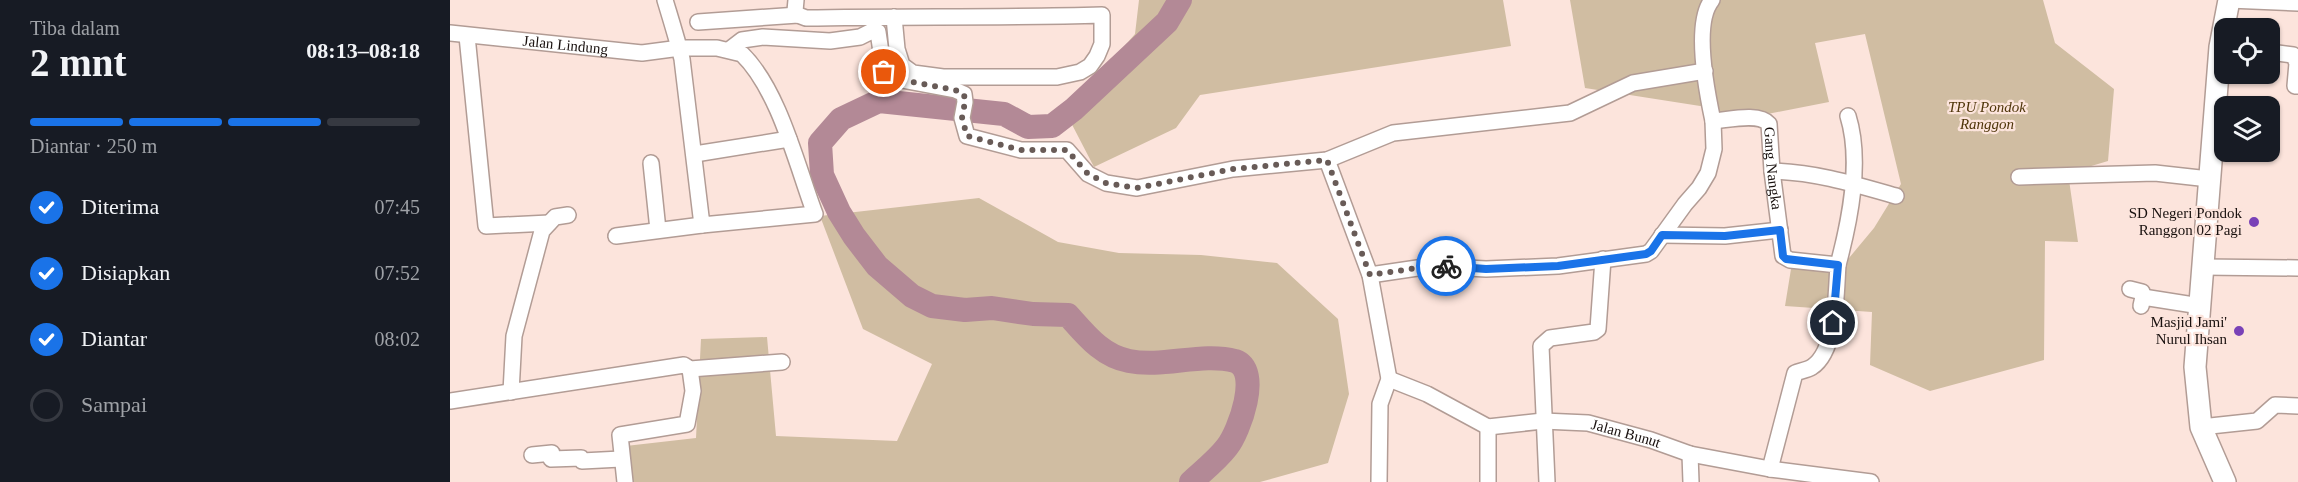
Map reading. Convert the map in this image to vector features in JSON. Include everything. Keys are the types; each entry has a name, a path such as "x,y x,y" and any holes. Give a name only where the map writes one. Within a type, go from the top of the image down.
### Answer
{"street":[{"path":"665,0 680,48 695,154 702,225"},
{"path":"1370,275 1431,266 1486,269 1558,266 1603,258 1646,254 1651,251 1708,173 1714,148 1713,121 1702,33 1708,4 1712,0"},
{"path":"2226,18 2229,0 2298,3"},
{"path":"698,22 797,7 806,18 894,17 998,18 1102,15 1102,44 1090,66 1071,76 943,77 913,73 902,65 897,49 894,17"},
{"path":"729,50 742,40 753,38 830,40 860,37 872,31 878,32 884,72 891,78 955,90 964,94 962,118 967,136 1021,150 1067,150 1088,174 1106,183 1137,188 1233,169 1327,160 1393,133 1570,112 1633,83 1705,71"},
{"name":"Jalan Lindung","path":"450,33 642,53 680,48 729,50"},
{"path":"467,36 486,226 549,223"},
{"path":"616,236 815,214 789,139 766,88 747,59 742,54 729,50"},
{"path":"2280,53 2293,55 2297,63 2295,86 2298,86"},
{"path":"2218,84 2195,367 2201,427 2225,482"},
{"path":"1770,469 1795,373 1814,366 1823,352 1833,323 1838,265 1852,208 1852,146 1848,116"},
{"name":"Gang Nangka","path":"1713,121 1758,118 1766,120 1769,124 1772,171 1783,256 1786,259 1838,265"},
{"path":"695,154 789,139"},
{"path":"1327,160 1370,275 1389,379 1380,404 1379,482"},
{"path":"651,163 658,230"},
{"path":"1772,171 1801,172 1831,177 1896,196"},
{"path":"2019,177 2155,173 2209,179"},
{"path":"511,392 514,336 542,231 555,217 568,216"},
{"path":"1662,235 1725,236 1780,230"},
{"path":"1547,482 1541,346 1550,338 1594,332 1598,329 1603,258"},
{"path":"2203,267 2298,268"},
{"path":"2138,298 2200,306"},
{"path":"450,401 684,365 690,369 782,362"},
{"path":"625,482 620,435 687,424 693,391 690,369"},
{"path":"1389,379 1427,394 1488,427 1488,482"},
{"path":"2201,427 2257,421 2275,405 2298,406"},
{"name":"Jalan Bunut","path":"1488,427 1543,421 1588,423 1651,440 1690,454 1770,469 1864,481"},
{"path":"532,455 552,453 551,459 581,458 582,461 621,459"},
{"path":"1690,454 1691,482"}],"green space":[{"path":"1139,0 1503,0 1511,46 1200,95 1176,128 1094,167 1066,113 1135,34"},
{"name":"TPU Pondok Ranggon","path":"1570,0 2043,0 2055,43 2114,89 2108,161 2068,173 2078,242 2045,241 2044,360 1930,391 1870,365 1872,312 1785,306 1791,269 1839,270 1874,228 1901,184 1865,34 1815,43 1829,102 1732,121 1713,108 1585,88"},
{"path":"979,198 1058,242 1119,253 1201,255 1277,263 1338,319 1349,394 1328,463 1260,482 623,482 617,447 696,438 701,339 767,337 776,436 897,441 932,364 863,329 820,216"}],"waterway":[{"path":"1180,0 1167,22 1074,109 1052,126 1028,127 1004,114 879,101 841,119 820,143 822,175 839,212 877,266 912,296 932,306 965,310 992,308 1033,314 1068,315 1103,350 1129,361 1155,363 1209,358 1235,361 1243,367 1247,376 1246,402 1237,428 1223,452 1191,482"}],"way so far":[{"path":"884,72 891,78 955,90 964,94 962,118 967,136 1021,150 1067,150 1088,174 1106,183 1137,188 1233,169 1327,160 1370,275 1446,266"}],"place":[{"name":"SD Negeri Pondok Ranggon 02 Pagi","path":"2254,222"},
{"name":"Masjid Jami' Nurul Ihsan","path":"2239,331"}],"route":[{"path":"1446,266 1486,269 1558,266 1603,258 1646,254 1651,251 1662,235 1725,236 1780,230 1783,256 1786,259 1838,265 1833,323"}]}
